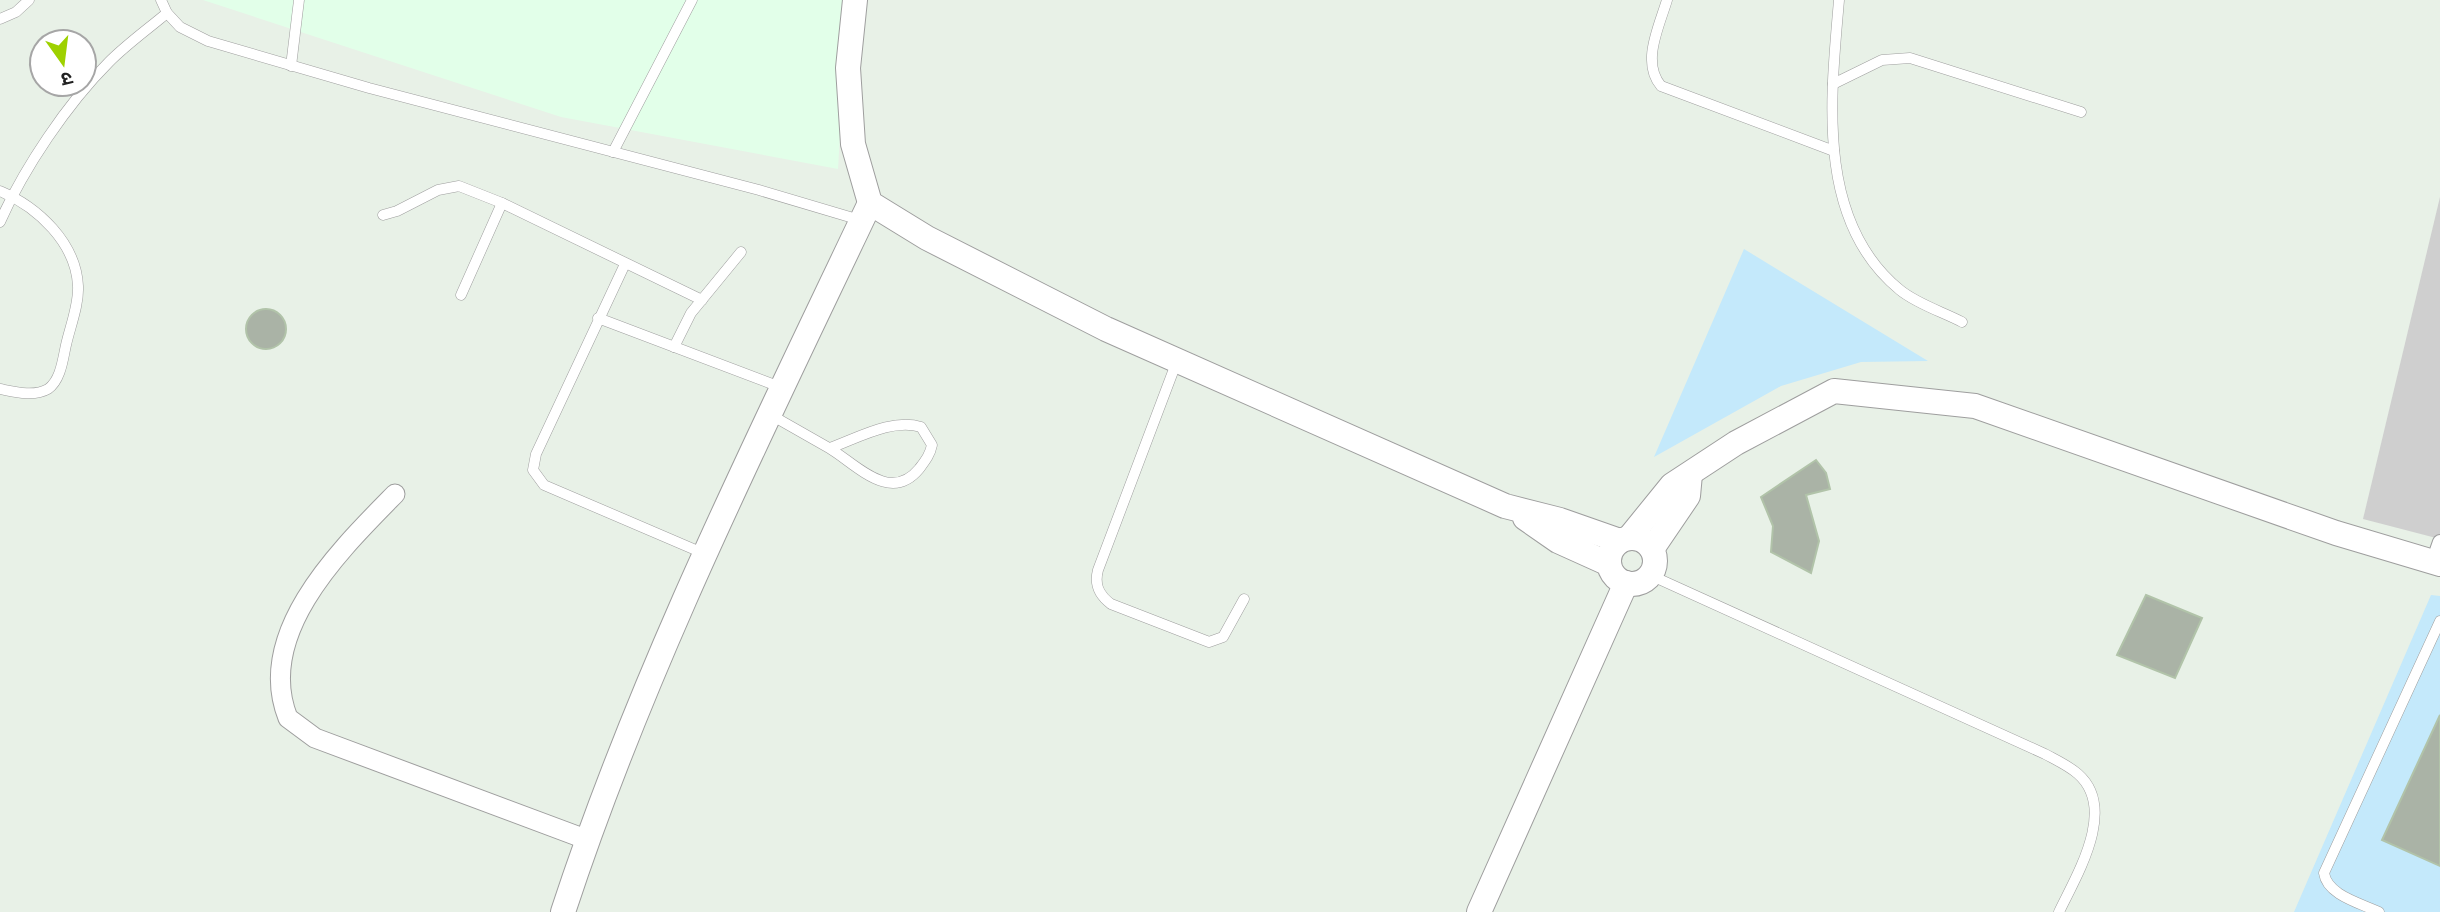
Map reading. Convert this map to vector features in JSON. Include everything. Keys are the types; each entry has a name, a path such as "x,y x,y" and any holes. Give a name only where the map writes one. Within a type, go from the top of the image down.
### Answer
{"street":[{"path":"563,912 588,839 670,633 866,212 853,144 848,68 855,0"},
{"path":"866,212 927,238 1106,329 1513,509 1625,540 1646,543 1655,558 1650,575 1643,581 1626,583 1612,572 1610,555 1625,540 1672,485 1736,443 1835,390 1975,406 2336,533 2438,556"},
{"path":"1652,549 1688,496 1690,474"},
{"path":"395,494 355,534 318,581 293,626 285,653 281,685 288,718 315,737 588,839"},
{"path":"1513,509 1558,541 1609,564"},
{"path":"1479,912 1626,583"}],"lane":[{"path":"0,19 16,12 29,0"},
{"path":"161,0 167,13 192,35 291,66 613,152 866,212"},
{"path":"291,66 299,0"},
{"path":"613,152 692,0"},
{"path":"1667,0 1652,52 1654,78 1661,86 1834,151"},
{"path":"1839,0 1833,84 1834,151 1847,209 1861,242 1873,260 1903,293 1962,322"},
{"path":"0,222 29,167 101,72 167,13"},
{"path":"1833,84 1882,60 1910,58 2081,112"},
{"path":"383,215 450,187 474,191 702,300"},
{"path":"0,191 12,196 54,229 69,250 78,289 60,371 53,384 36,393 0,389"},
{"path":"461,295 502,203"},
{"path":"674,347 682,327 741,252"},
{"path":"625,264 536,454 533,470 544,485 707,555"},
{"path":"598,318 784,388"},
{"path":"1178,360 1098,570 1096,584 1101,595 1111,604 1209,642 1223,637 1244,599"},
{"path":"771,415 880,481 898,483 913,476 928,459 932,445 921,427 906,424 882,429 830,449"},
{"path":"1650,575 2045,754 2080,775 2094,807 2095,828 2059,912"},
{"path":"2379,912 2334,891 2328,886 2324,873 2440,621"}],"shaded area":[{"path":"203,0 848,0 838,169 561,117"},
{"path":"2440,197 2440,539 2363,519"},
{"path":"1744,249 1928,361 1861,362 1781,386 1654,457"},
{"path":"2431,595 2440,596 2440,912 2294,912"}],"building":[{"path":"266,309 274,310 280,315 285,321 285,337 280,343 274,348 266,349 258,348 252,343 247,337 246,329 247,321 252,315 258,310"},
{"path":"1816,460 1826,473 1830,489 1806,495 1819,541 1811,573 1771,552 1773,526 1761,497"},
{"path":"2146,595 2202,618 2175,678 2117,655"},
{"path":"2440,715 2440,866 2382,840"}]}
